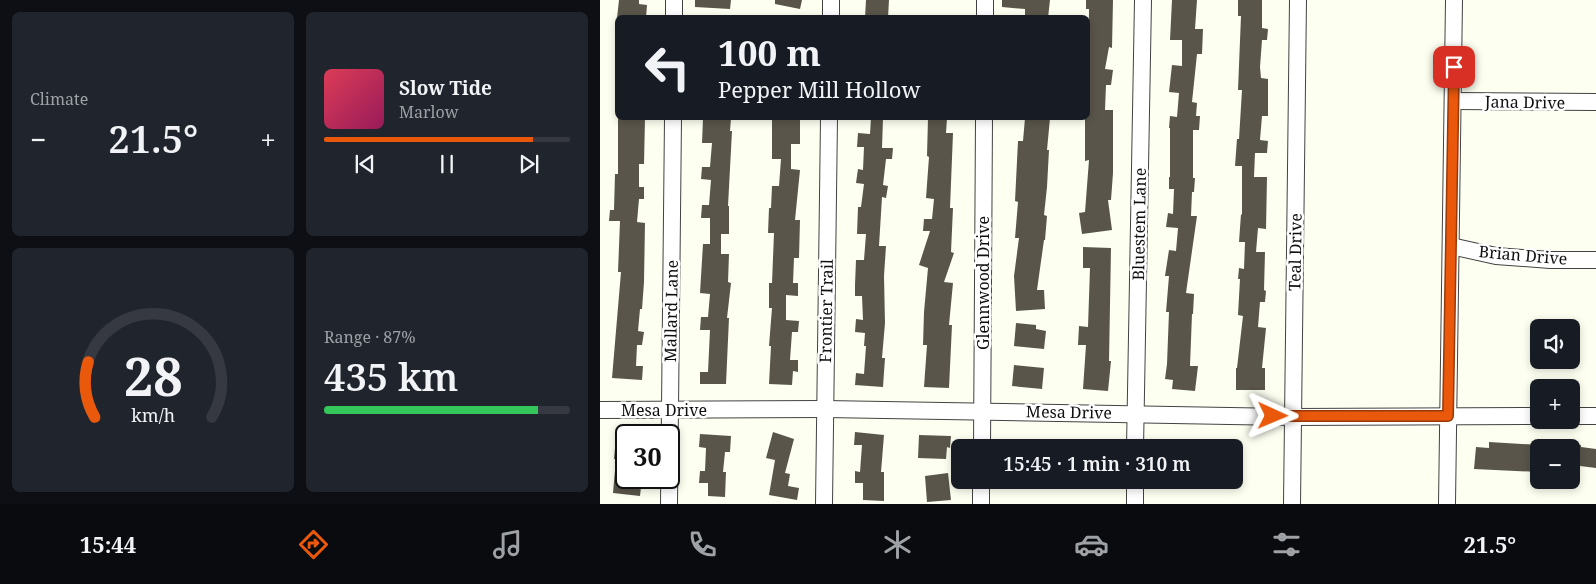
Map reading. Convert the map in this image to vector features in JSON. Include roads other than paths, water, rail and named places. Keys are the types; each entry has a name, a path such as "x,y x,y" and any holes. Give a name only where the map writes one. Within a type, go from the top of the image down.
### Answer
{"street":[{"path":"674,0 674,15"},
{"path":"831,0 831,15"},
{"path":"985,0 985,15"},
{"name":"Bluestem Lane","path":"1135,439 1143,0"},
{"name":"Teal Drive","path":"1292,504 1298,0"},
{"path":"1447,504 1454,0"},
{"name":"Jana Drive","path":"1454,101 1596,102"},
{"name":"Mallard Lane","path":"669,504 673,120"},
{"name":"Frontier Trail","path":"824,504 829,120"},
{"name":"Glennwood Drive","path":"982,439 984,120"},
{"name":"Brian Drive","path":"1451,246 1496,256 1550,260 1596,260"},
{"name":"Mesa Drive","path":"600,410 982,410 1293,417 1530,416"},
{"path":"1580,416 1596,416"},
{"path":"981,489 981,504"},
{"path":"1135,489 1135,504"}]}
